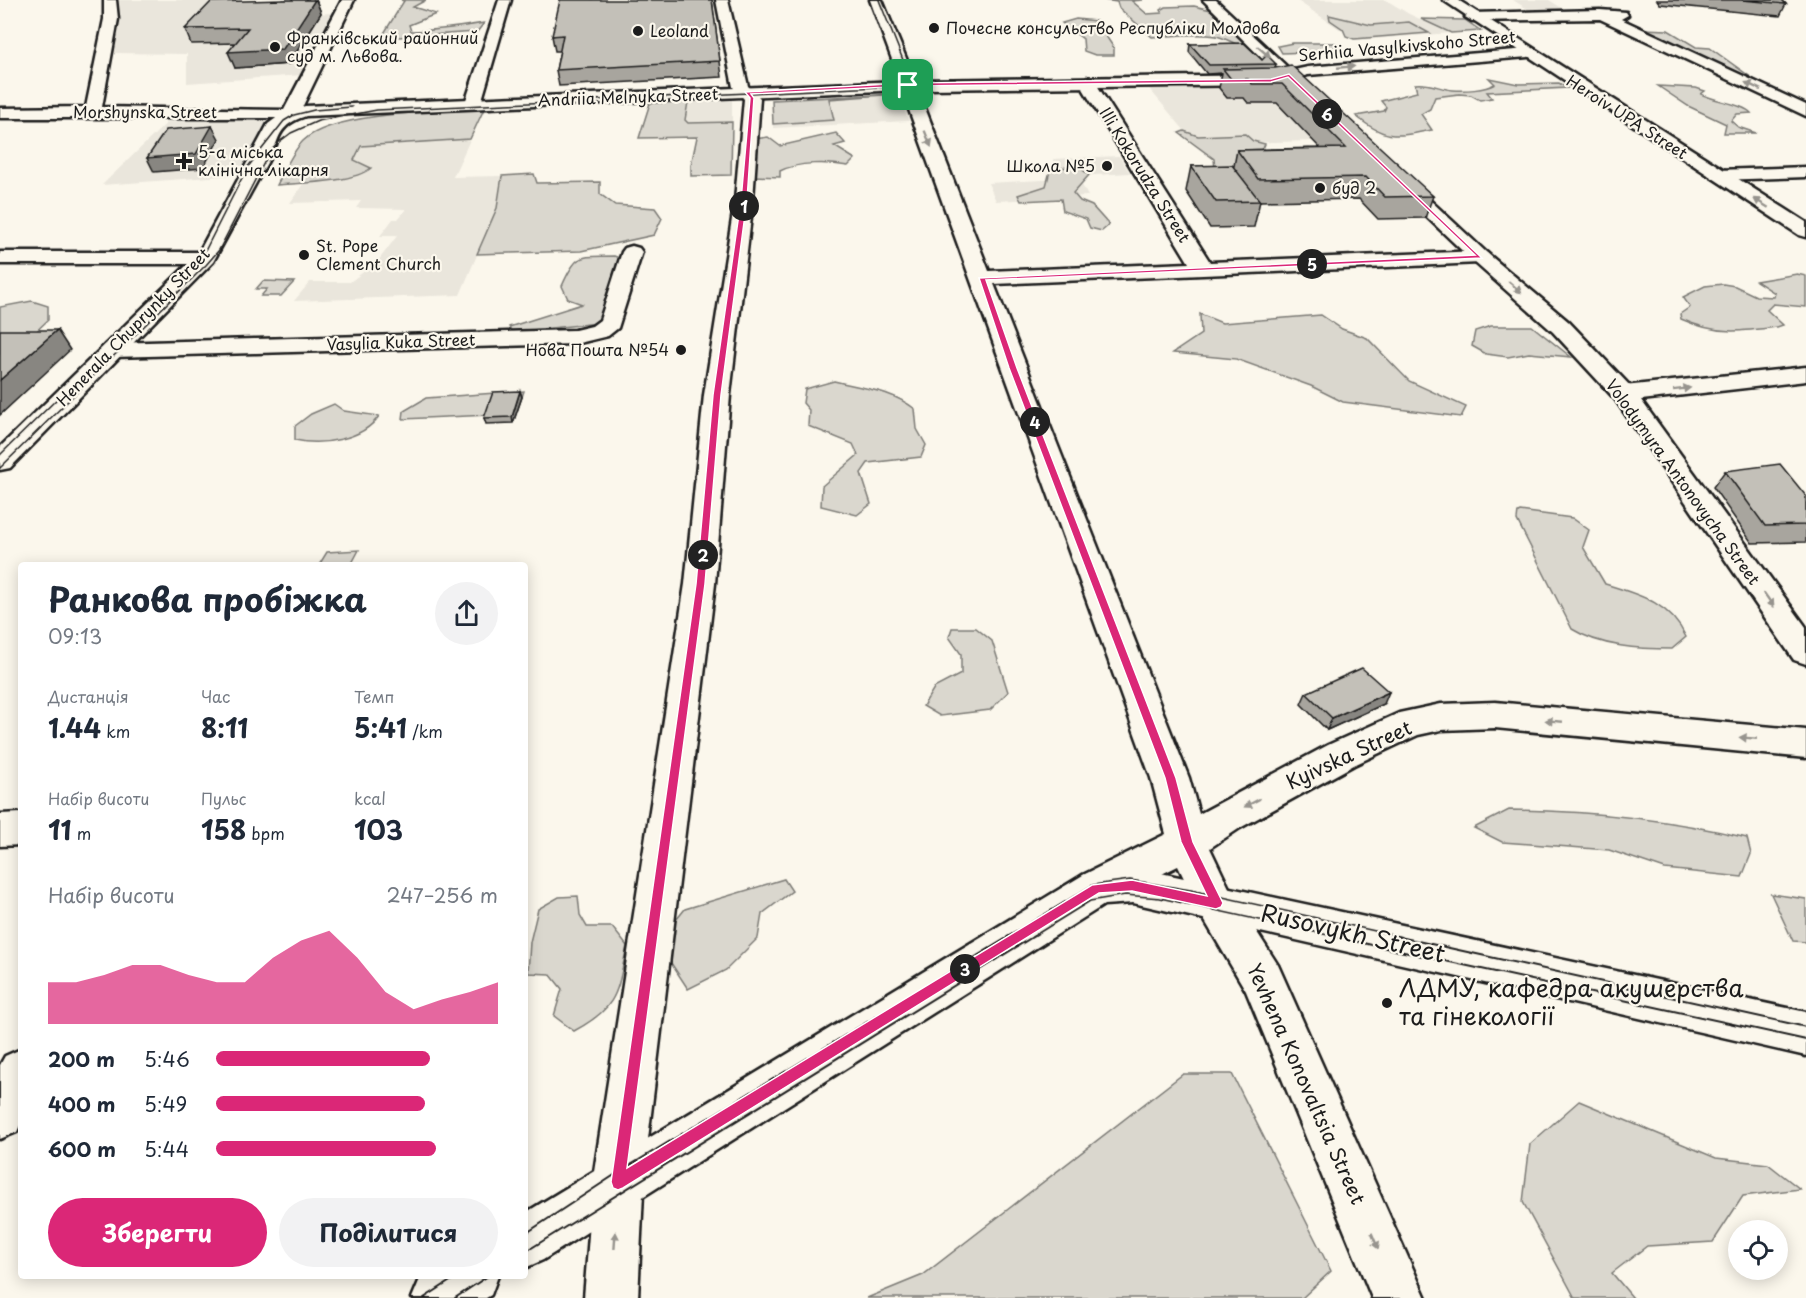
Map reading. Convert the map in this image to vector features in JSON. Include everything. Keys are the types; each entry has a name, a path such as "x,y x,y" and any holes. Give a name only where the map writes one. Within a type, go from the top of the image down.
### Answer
{"street":[{"path":"93,112 111,19 110,0"},
{"name":"Henerala Chuprynky Street","path":"0,462 206,258 266,148 270,131 291,115 292,106 348,0"},
{"path":"473,103 505,0"},
{"path":"611,1298 618,1182 700,584 717,395 744,200 752,98 741,87 722,0"},
{"name":"Yevhena Konovaltsia Street","path":"876,0 982,278 1013,368 1170,778 1187,842 1216,903 1263,979 1392,1296"},
{"path":"1209,0 1329,115"},
{"name":"Heroiv UPA Street","path":"1449,0 1806,231"},
{"path":"1600,14 1806,111"},
{"path":"1472,17 1639,15"},
{"name":"Serhiia Vasylkivskoho Street","path":"1289,75 1308,70 1528,53"},
{"name":"Andriia Melnyka Street","path":"291,115 322,108 378,108 908,85 1271,80 1289,75"},
{"name":"Illi Kokorudza Street","path":"1087,82 1203,268"},
{"name":"Henerala Chuprynky Street","path":"266,148 290,131 336,115 378,108"},
{"name":"Morshynska Street","path":"0,113 291,115"},
{"path":"291,115 336,115"},
{"name":"Volodymyra Antonovycha Street","path":"1378,162 1480,257 1561,327 1624,394 1806,652"},
{"path":"1717,175 1806,172"},
{"path":"152,258 219,236"},
{"name":"Vasylia Kuka Street","path":"113,350 575,337 600,331 610,322 632,252"},
{"path":"982,278 1480,257"},
{"path":"0,258 206,258"},
{"path":"1624,394 1806,375"},
{"name":"Kyivska Street","path":"528,1240 618,1182 1097,888 1187,842 1341,755 1411,723 1441,717 1496,715 1806,744"},
{"path":"0,830 18,830"},
{"name":"Kyivska Street","path":"1097,888 1132,885 1216,903"},
{"name":"Rusovykh Street","path":"1216,903 1806,1034"},
{"path":"0,1115 18,1078"},
{"path":"439,1298 468,1279"}],"shaded area":[{"path":"115,0 284,0 276,15 335,13 303,75 187,83 187,54 113,53"},
{"path":"401,0 426,0 413,7 436,14 409,25 411,31 438,30 484,23 477,32 351,40 352,37 383,35 404,1"},
{"path":"1103,0 1143,0 1132,1 1147,14 1162,13 1160,10 1165,7 1194,6 1211,10 1252,48 1243,47 1216,36 1152,37 1119,8 1117,2"},
{"path":"1296,0 1386,0 1409,14 1451,33 1356,40"},
{"path":"1513,0 1549,0 1565,10 1529,10"},
{"path":"1329,15 1371,25 1409,22 1429,33 1354,39 1346,36 1343,29 1330,20"},
{"path":"1076,19 1096,21 1114,48 1114,55 1095,55 1084,51 1083,39 1062,23"},
{"path":"1421,19 1465,20 1481,31 1451,33"},
{"path":"1643,29 1668,30 1696,47 1710,48 1755,80 1806,105"},
{"path":"1293,43 1335,43 1335,51 1282,53 1278,46"},
{"path":"1489,78 1518,84 1559,83 1567,88 1487,92 1492,98 1480,100 1471,95 1459,94 1435,97 1430,109 1421,114 1432,130 1409,134 1383,133 1356,116 1384,111 1386,107 1381,101 1417,92 1415,84 1469,90 1495,84"},
{"path":"1275,83 1353,140 1196,144 1146,85"},
{"path":"1658,86 1696,88 1705,91 1701,94 1742,107 1751,113 1737,114 1731,121 1738,127 1756,133 1724,133 1726,124 1688,106"},
{"path":"897,94 909,121 773,128 772,100"},
{"path":"897,94 829,99 834,120 773,124 772,100"},
{"path":"732,100 732,136 639,138 650,103"},
{"path":"688,102 685,120 688,123 732,122 731,175 691,176 697,137 639,138 650,103"},
{"path":"484,109 453,177 502,176 497,208 460,295 294,301 310,282 350,282 378,261 397,236 380,236 393,219 398,219 406,209 356,208 361,201 290,203 322,156 302,141 316,131 340,124 419,112"},
{"path":"484,109 470,139 361,146 354,160 371,168 363,173 326,181 277,185 299,145 317,131 338,124 389,115"},
{"path":"176,114 261,115 268,120 237,175 102,185"},
{"path":"1184,131 1198,136 1245,134 1253,141 1265,144 1262,151 1294,159 1215,169 1214,159 1179,133"},
{"path":"836,133 845,143 834,146 855,159 848,166 822,163 804,164 780,171 780,177 754,176 755,139 768,137 780,146"},
{"path":"1119,156 1130,173 1077,176 1088,196 996,201 988,183 1062,179 1053,159"},
{"path":"1070,166 1080,168 1089,175 1073,193 1080,201 1092,206 1109,225 1102,231 1090,228 1086,219 1063,211 1061,199 1021,201 1018,195 1046,186 1050,171"},
{"path":"534,174 537,183 600,182 600,194 615,205 655,208 662,218 654,235 581,251 477,254 497,208 502,176"},
{"path":"614,256 622,259 599,323 512,332 509,327 582,304 568,299 562,286 572,267 586,257"},
{"path":"1797,274 1806,276 1806,307 1773,304 1767,310 1783,325 1728,331 1706,328 1681,319 1680,314 1690,307 1683,297 1705,286 1723,284 1735,286 1756,296 1774,297 1775,293 1756,281"},
{"path":"263,281 294,282 281,296 261,296 267,289 256,289"},
{"path":"32,301 48,306 48,320 26,341 0,354 0,307"},
{"path":"1200,314 1222,323 1321,315 1342,329 1367,338 1409,381 1466,407 1461,417 1343,402 1311,386 1236,359 1173,353 1201,334"},
{"path":"1491,326 1532,326 1571,357 1529,353 1508,357 1486,354 1472,346 1475,331"},
{"path":"834,381 886,393 905,402 915,409 917,429 926,445 921,457 868,463 861,473 871,504 857,515 821,506 822,486 858,455 853,444 808,426 809,410 803,403 805,389"},
{"path":"524,391 522,397 495,398 489,415 403,419 404,411 426,398"},
{"path":"334,404 344,411 379,416 363,431 352,436 317,442 295,440 295,426 311,414"},
{"path":"1520,511 1572,518 1589,530 1583,547 1605,584 1652,601 1671,616 1686,637 1672,649 1647,648 1621,646 1595,640 1572,629 1517,520"},
{"path":"359,550 353,562 321,562 327,552"},
{"path":"952,628 976,628 992,641 1008,692 990,710 940,716 923,706 934,688 961,674 961,654 949,637"},
{"path":"1509,810 1599,814 1717,831 1747,838 1751,854 1742,877 1665,869 1609,850 1502,842 1474,828"},
{"path":"784,879 792,891 762,914 758,938 726,970 688,989 669,960 664,935 685,909"},
{"path":"1771,894 1806,899 1806,942 1793,941"},
{"path":"578,896 580,915 587,927 612,927 627,946 614,997 600,1014 574,1031 554,1016 562,989 550,974 528,973 530,942 538,909 559,897"},
{"path":"1183,1074 1232,1074 1331,1271 1302,1298 867,1298 923,1275"},
{"path":"1579,1101 1716,1158 1768,1164 1800,1189 1743,1196 1713,1242 1647,1246 1612,1273 1633,1298 1575,1298 1523,1202 1530,1144"}],"building":[{"path":"315,0 283,49 228,52 248,28 185,29 211,2"},
{"name":"Leoland","path":"560,0 712,0 720,61 556,70 563,35 552,36"},
{"path":"1742,0 1782,0 1786,4"},
{"path":"1244,43 1262,60 1267,55 1276,64 1209,65 1190,44"},
{"path":"1291,65 1433,196 1385,197 1366,177 1258,179 1237,150 1346,148 1282,84 1252,84 1248,79 1231,79 1223,69 1275,68"},
{"path":"212,126 196,154 147,158 166,130"},
{"path":"1232,165 1260,201 1216,202 1191,166"},
{"path":"0,330 57,330 0,380"},
{"path":"520,391 512,417 484,418 493,392"},
{"path":"1780,464 1806,496 1806,525 1765,526 1725,471"},
{"path":"1362,668 1389,692 1332,718 1306,693"}],"tram line":[{"path":"0,468 206,265 219,250 269,153 291,133 318,121 377,110 901,86 911,80 879,0"},
{"path":"189,270 205,251 247,168 284,121 294,115 314,110 352,107"},
{"path":"0,455 60,396"},
{"path":"1007,937 1093,885 1130,880 1191,890 1402,937"},
{"path":"1032,937 1090,901 1125,895 1160,898 1337,937"},
{"path":"528,1232 619,1172 1010,936"},
{"path":"528,1250 1034,936"},
{"path":"1331,936 1806,1040"},
{"path":"1395,936 1806,1027"},
{"path":"424,1298 453,1279"},
{"path":"455,1298 484,1279"}],"place":[{"name":"Почесне консульство Республіки Молдова","path":"934,28"},
{"name":"Leoland","path":"638,31"},
{"name":"Франківський районний суд м. Львова.","path":"275,47"},
{"name":"5-а міська клінічна лікарня","path":"184,161"},
{"name":"Школа №5","path":"1107,166"},
{"name":"буд 2","path":"1320,188"},
{"name":"St. Pope Clement Church","path":"304,255"},
{"name":"Нова Пошта №54","path":"681,350"},
{"name":"ЛДМУ, кафедра акушерства та гінекології","path":"1387,1003"}],"route":[{"path":"1289,75 1303,91 1480,257 982,278 1013,368 1170,778 1187,842 1216,903 1132,885 1097,888 618,1182 700,584 717,395 744,200 752,98 747,92 908,85 1271,80 1289,75"}]}
